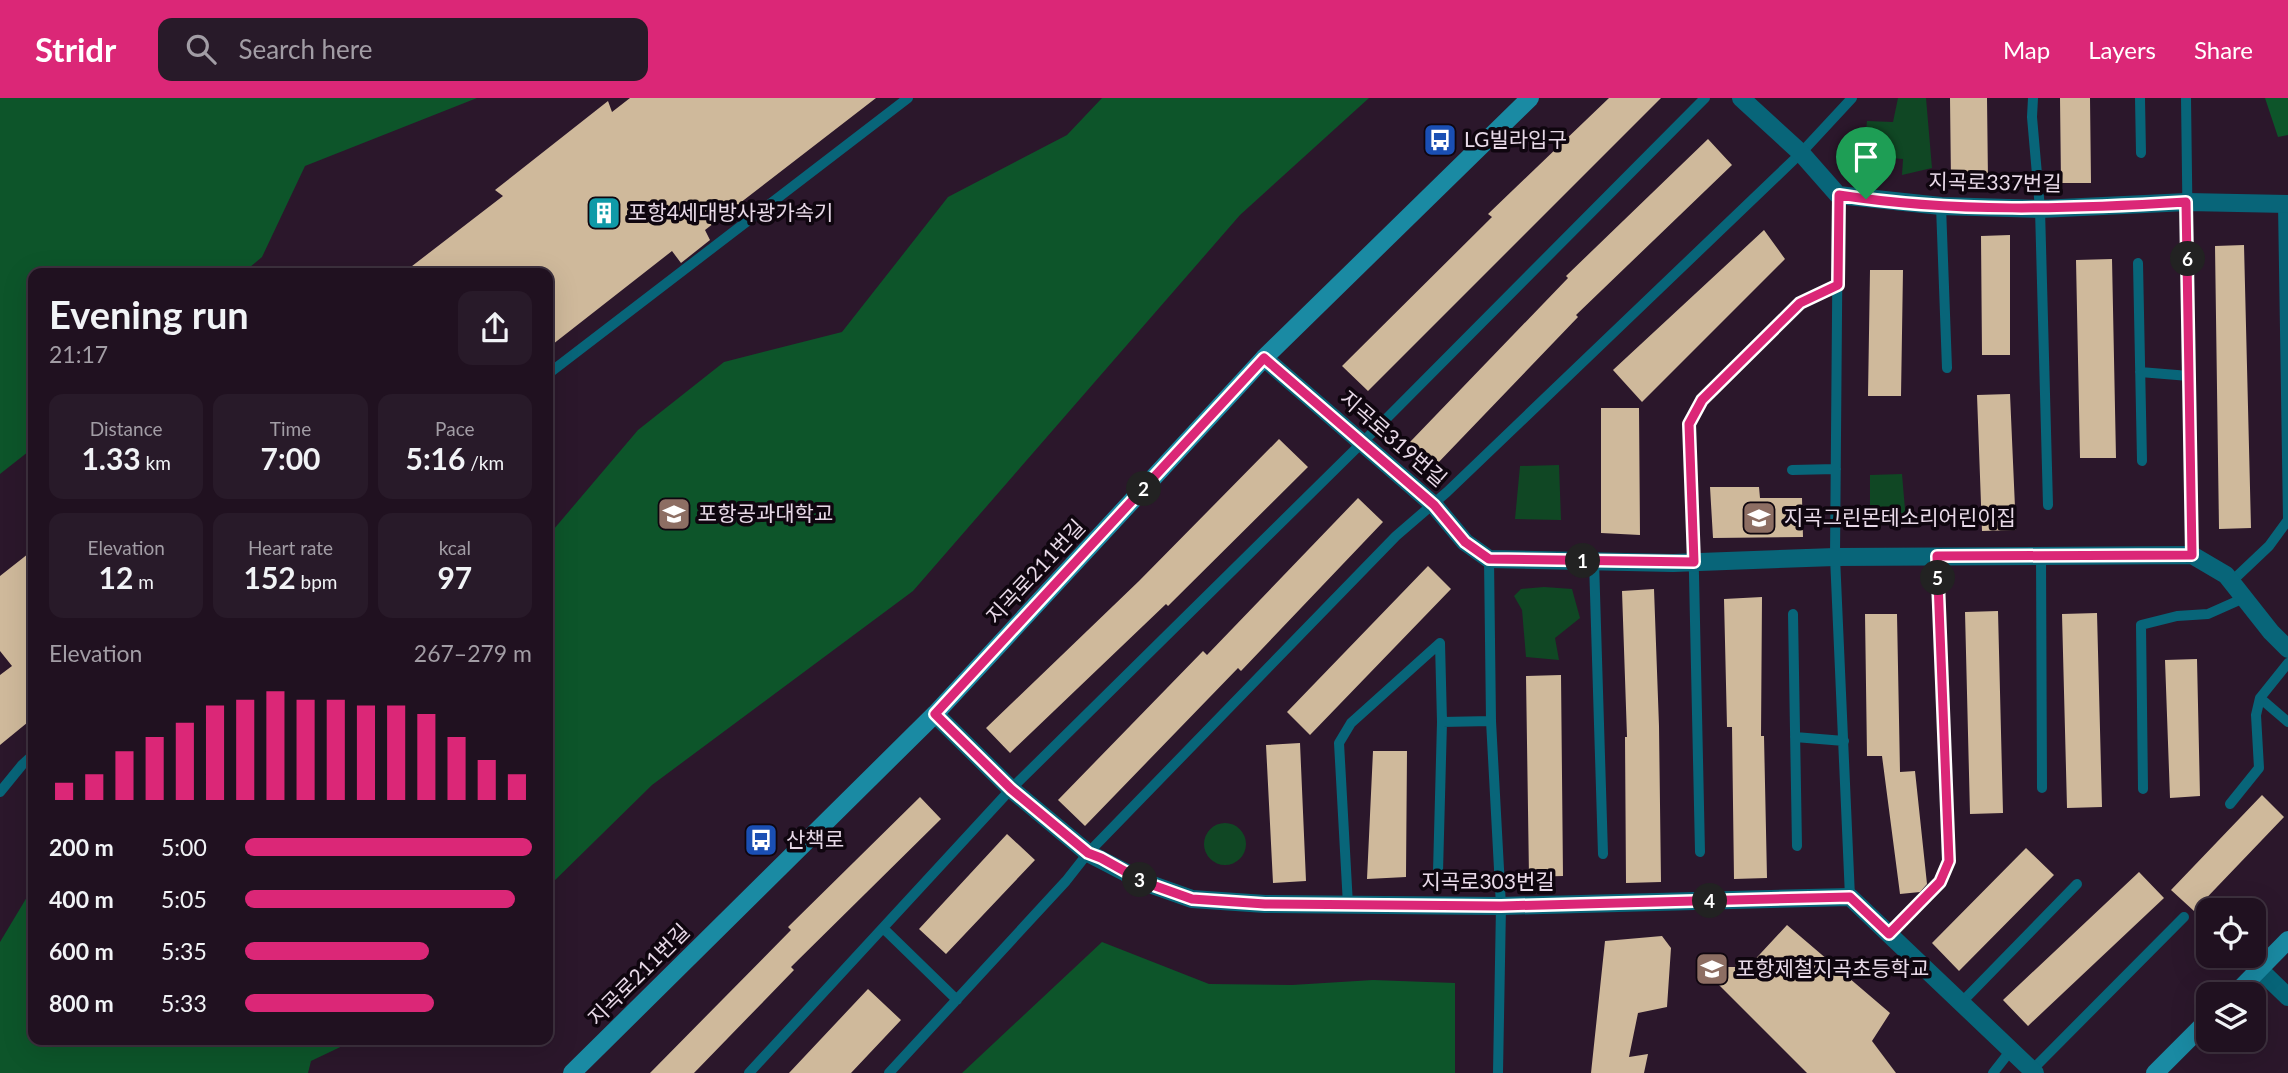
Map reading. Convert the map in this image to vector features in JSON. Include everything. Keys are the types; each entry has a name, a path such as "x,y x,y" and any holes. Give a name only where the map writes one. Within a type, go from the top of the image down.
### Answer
{"main road":[{"name":"지곡로211번길","path":"572,1073 935,714 1264,358 1530,98"},
{"path":"2247,982 2288,940"},
{"path":"2155,1073 2196,1032"}],"street":[{"path":"1741,98 1801,153 1839,195"},
{"name":"지곡로337번길","path":"1839,195 1941,206 2040,209 2186,202 2285,204"},
{"name":"지곡로319번길","path":"1264,358 1363,441 1434,505 1465,542 1489,559"},
{"path":"1489,559 1694,562 1835,557 2192,555 2226,575 2270,632 2288,649"},
{"name":"지곡로303번길","path":"935,714 1011,789 1088,853 1144,882 1192,899 1265,904 1501,906 1850,897"},
{"path":"1850,897 2034,1072"},
{"path":"2259,969 2288,997"}],"lane":[{"path":"553,370 908,98"},
{"path":"749,1073 1011,789 1705,98"},
{"path":"889,1073 1066,881 1088,853 1396,536 1434,505 1801,153 1852,98"},
{"path":"2033,98 2032,117 2040,209 2048,505"},
{"path":"2140,98 2141,153"},
{"path":"2186,98 2192,555"},
{"path":"1839,195 1835,557 1850,897"},
{"path":"2231,582 2269,546 2288,520 2285,204"},
{"path":"1941,206 1947,368"},
{"path":"2138,263 2143,461"},
{"path":"1700,852 1689,424 1702,400 1800,303 1838,285"},
{"path":"2140,372 2189,376"},
{"path":"1792,470 1836,469"},
{"path":"1889,934 1940,882 1949,861 1937,556"},
{"path":"2041,556 2042,788"},
{"path":"1489,559 1491,721 1501,906 1498,1073"},
{"path":"1594,561 1603,854"},
{"path":"2143,789 2141,625 2177,615 2208,614 2244,598"},
{"path":"1793,614 1797,846"},
{"path":"1348,905 1339,743 1351,723 1440,643 1442,722 1438,872"},
{"path":"2230,804 2259,768 2256,715 2260,698 2288,663"},
{"path":"2260,698 2288,722"},
{"path":"1442,722 1491,721"},
{"path":"1796,737 1844,741"},
{"path":"0,792 28,760"},
{"path":"1961,1003 2077,884"},
{"path":"2034,1072 2185,917"},
{"path":"883,928 957,1000"},
{"path":"1993,1073 2011,1051"}],"green space":[{"path":"0,98 477,98 305,166 262,257 249,268 28,268 28,452 0,474"},
{"path":"1102,98 1369,98 1240,215 913,591 652,785 553,882 553,530 638,430 724,362 842,332 948,197 1067,135"},
{"path":"1898,98 1926,98 1932,168 1902,175 1903,159 1863,156 1867,121 1893,122"},
{"path":"2265,98 2288,98 2288,135 2278,137"},
{"path":"1559,465 1561,520 1515,519 1520,466"},
{"path":"1902,474 1906,521 1870,523 1870,475"},
{"path":"1521,589 1572,589 1580,618 1555,638 1559,660 1526,657 1522,610 1514,596"},
{"path":"1225,823 1240,829 1246,844 1240,859 1225,865 1210,859 1204,844 1210,829"},
{"path":"28,895 28,1045 345,1045 311,1061 308,1073 0,1073 0,942"},
{"path":"1102,942 1209,984 1292,985 1373,980 1455,983 1455,1073 962,1073"}],"building":[{"name":"포항4세대방사광가속기","path":"630,98 876,98 705,230 710,240 681,263 672,251 553,344 553,268 409,268 503,196 495,190 608,101 612,112"},
{"path":"1609,98 1661,98 1368,391 1342,366 1492,217 1488,214"},
{"path":"1950,98 1987,98 1988,181 1951,182"},
{"path":"2060,98 2090,98 2091,183 2061,183"},
{"path":"1708,139 1732,165 1576,315 1578,317 1435,466 1410,442 1568,278 1566,276"},
{"path":"1764,230 1785,259 1642,402 1613,370"},
{"path":"2010,235 2010,355 1982,355 1981,236"},
{"path":"2244,245 2251,528 2219,529 2215,246"},
{"path":"2112,259 2116,458 2080,458 2076,260"},
{"path":"1870,270 1903,270 1901,396 1868,396"},
{"path":"2010,394 2016,530 1982,531 1977,395"},
{"path":"1601,408 1639,408 1640,535 1601,533"},
{"path":"1279,439 1308,467 1168,606 1166,604 1010,753 986,728 1139,581"},
{"name":"지곡그린몬테소리어린이집","path":"1710,487 1759,487 1760,498 1802,498 1803,537 1713,538"},
{"path":"1358,498 1383,522 1241,671 1238,668 1085,826 1058,800 1203,651 1207,655"},
{"path":"28,554 28,722 0,745 0,675 12,666 0,651 0,576"},
{"path":"1428,566 1451,589 1310,735 1287,712"},
{"path":"1654,589 1661,882 1626,883 1627,737 1622,591"},
{"path":"1762,597 1761,736 1764,736 1767,878 1734,879 1732,727 1727,727 1724,599"},
{"path":"1998,611 2003,813 1970,814 1965,612"},
{"path":"2097,613 2102,807 2067,808 2062,614"},
{"path":"1865,614 1897,614 1900,772 1915,771 1927,884 1920,892 1900,894 1882,756 1867,756"},
{"path":"2197,659 2200,796 2170,798 2165,660"},
{"path":"1561,675 1563,876 1529,877 1526,676"},
{"path":"1300,743 1306,881 1273,883 1266,745"},
{"path":"1373,751 1407,751 1406,877 1367,879"},
{"path":"2262,795 2284,817 2206,898 2196,898 2194,911 2171,890"},
{"path":"920,797 941,819 791,967 794,970 694,1073 650,1073 791,930 788,927"},
{"path":"1007,834 1035,860 946,954 919,929"},
{"path":"2026,848 2054,875 1959,971 1932,943"},
{"path":"2139,872 2164,898 2028,1026 2003,1000"},
{"name":"포항제철지곡초등학교","path":"1787,925 1890,1013 1872,1041 1896,1073 1807,1073 1701,967 1748,967"},
{"path":"1662,936 1671,948 1667,1007 1638,1013 1629,1057 1648,1054 1644,1073 1591,1073 1605,941"},
{"path":"868,989 901,1020 851,1073 789,1073"}],"place":[{"name":"LG빌라입구","path":"1440,140"},
{"name":"포항4세대방사광가속기","path":"604,213"},
{"name":"포항공과대학교","path":"674,514"},
{"name":"지곡그린몬테소리어린이집","path":"1759,518"},
{"name":"산책로","path":"761,840"},
{"name":"포항제철지곡초등학교","path":"1712,969"}],"route":[{"path":"1839,195 1866,199 1941,206 2040,209 2186,202 2192,555 1937,556 1949,861 1940,882 1889,934 1850,897 1501,906 1265,904 1192,899 1144,882 1088,853 1011,789 935,714 1264,358 1363,441 1434,505 1465,542 1489,559 1694,562 1689,424 1702,400 1800,303 1838,285 1839,195"}]}
